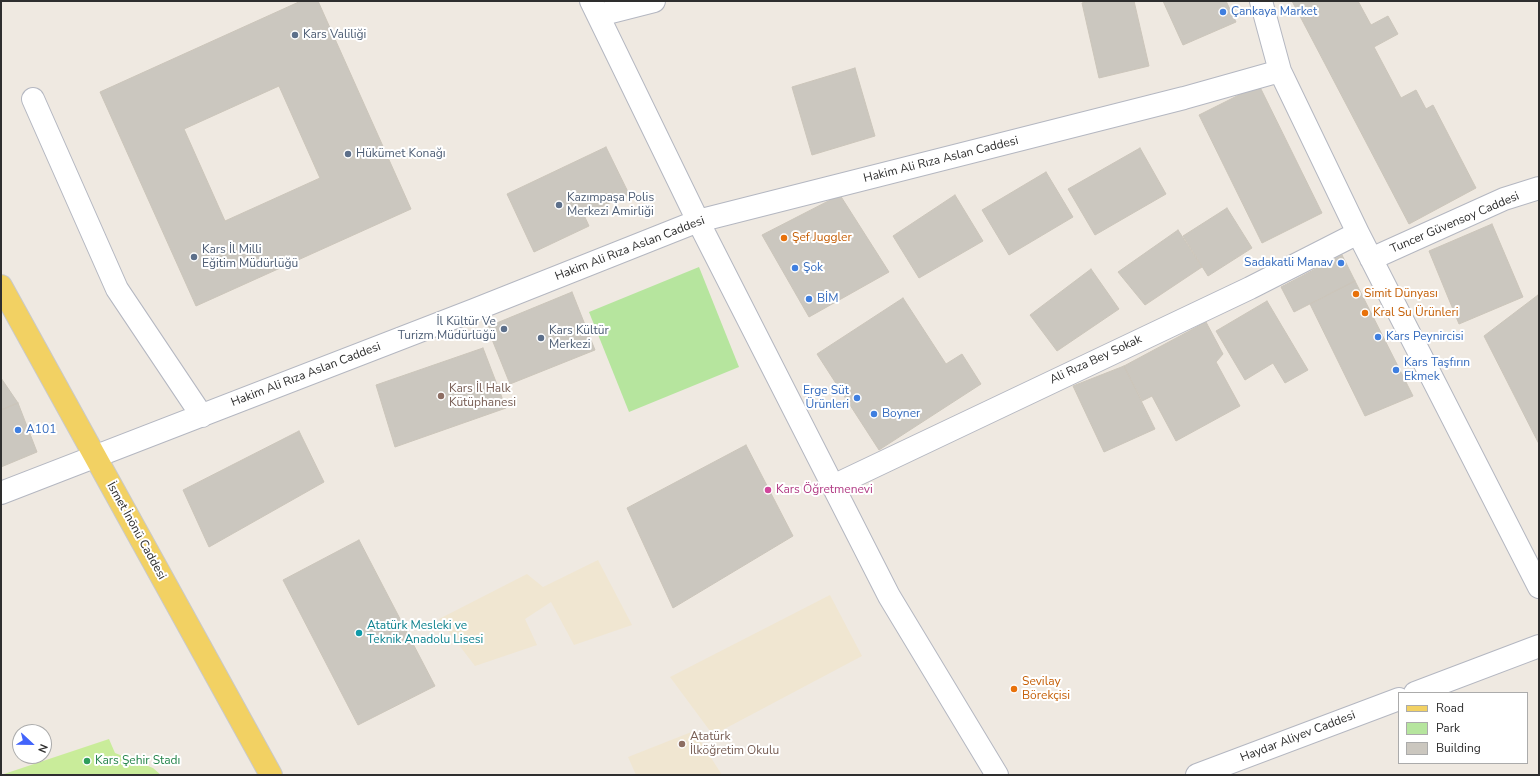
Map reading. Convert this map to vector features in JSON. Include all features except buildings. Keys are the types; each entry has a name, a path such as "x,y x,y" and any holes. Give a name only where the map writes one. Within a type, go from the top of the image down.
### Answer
{"main road":[{"name":"İsmet İnönü Caddesi","path":"1,286 270,775"}],"street":[{"path":"654,1 595,8 698,221 889,596 997,775"},
{"path":"1261,1 1280,71 1371,259 1539,586"},
{"name":"Hakim Ali Rıza Aslan Caddesi","path":"1,493 96,458 698,221 1184,98 1280,71"},
{"path":"33,99 117,289 202,416"},
{"name":"Tuncer Güvensoy Caddesi","path":"1371,259 1504,199 1539,188"},
{"name":"Ali Rıza Bey Sokak","path":"833,486 960,424 1250,288 1358,233"},
{"path":"1418,692 1539,646"},
{"name":"Haydar Aliyev Caddesi","path":"1197,775 1398,699"}],"shaded area":[{"path":"598,560 632,625 574,645 551,602 525,619 537,645 475,666 439,619 527,574 543,587"},
{"path":"830,595 862,656 713,735 670,677"},
{"name":"Atatürk İlköğretim Okulu","path":"694,731 722,775 636,775 628,757"}],"green space":[{"path":"699,267 739,367 629,412 589,312"},
{"name":"Kars Şehir Stadı","path":"109,739 115,753 153,768 161,775 1,775 34,764 52,764 52,758"}],"place":[{"name":"Çankaya Market","path":"1223,12"},
{"name":"Kars Valiliği","path":"295,35"},
{"name":"Hükümet Konağı","path":"348,154"},
{"name":"Kazımpaşa Polis Merkezi Amirliği","path":"559,205"},
{"name":"Şef Juggler","path":"784,238"},
{"name":"Kars İl Milli Eğitim Müdürlüğü","path":"194,257"},
{"name":"Sadakatli Manav","path":"1341,263"},
{"name":"Şok","path":"795,268"},
{"name":"Simit Dünyası","path":"1356,294"},
{"name":"BİM","path":"809,299"},
{"name":"Kral Su Ürünleri","path":"1365,313"},
{"name":"İl Kültür Ve Turizm Müdürlüğü","path":"504,329"},
{"name":"Kars Peynircisi","path":"1378,337"},
{"name":"Kars Kültür Merkezi","path":"541,338"},
{"name":"Kars Taşfırın Ekmek","path":"1396,370"},
{"name":"Kars İl Halk Kütüphanesi","path":"441,396"},
{"name":"Erge Süt Ürünleri","path":"857,398"},
{"name":"Boyner","path":"874,414"},
{"name":"A101","path":"18,430"},
{"name":"Kars Öğretmenevi","path":"768,490"},
{"name":"Atatürk Mesleki ve Teknik Anadolu Lisesi","path":"359,633"},
{"name":"Sevilay Börekçisi","path":"1014,689"},
{"name":"Atatürk İlköğretim Okulu","path":"682,744"},
{"name":"Kars Şehir Stadı","path":"87,761"}]}
